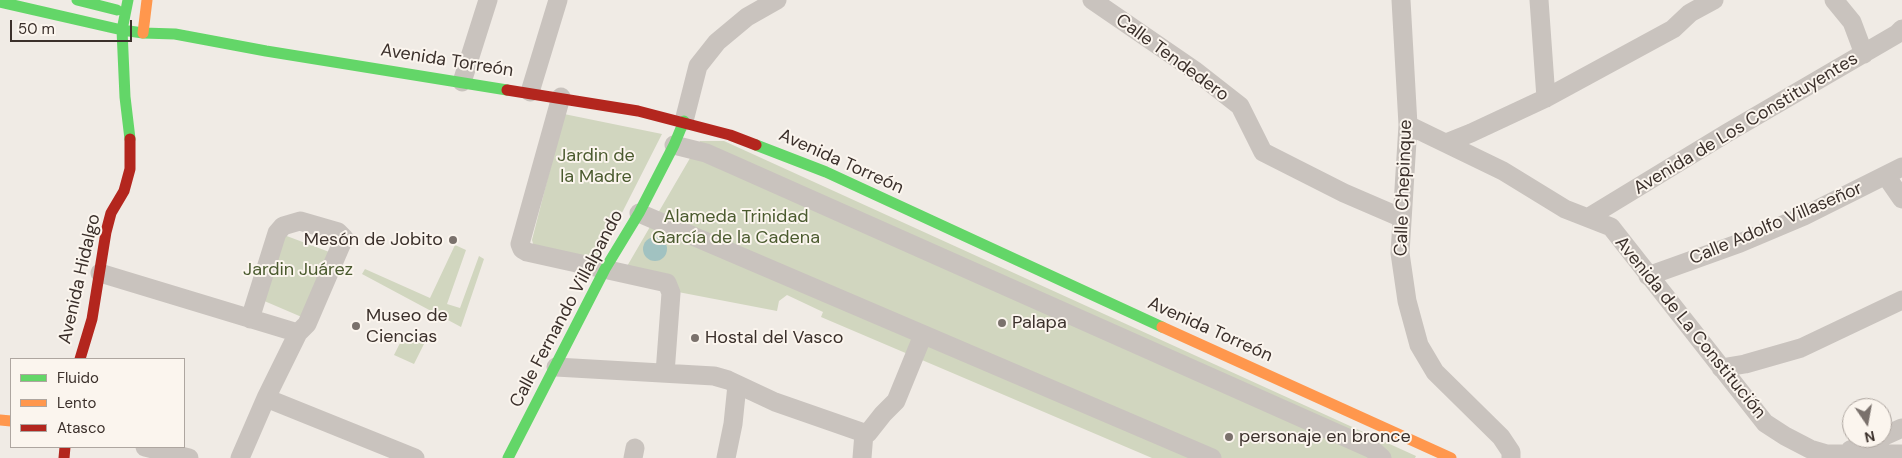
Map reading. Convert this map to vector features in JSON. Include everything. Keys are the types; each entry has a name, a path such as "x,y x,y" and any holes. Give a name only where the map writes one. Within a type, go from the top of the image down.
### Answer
{"street":[{"name":"Avenida Torreón","path":"77,0 146,17 175,34"},
{"name":"Avenida Hidalgo","path":"80,358 92,319 106,232 112,213 124,191 130,169 130,140 125,97 122,30 128,0"},
{"path":"143,33 147,0"},
{"path":"462,82 488,0"},
{"path":"530,92 558,0"},
{"path":"684,121 698,66 717,42 747,17 777,0"},
{"name":"Calle Tendedero","path":"1092,0 1194,70 1240,106 1262,152 1344,193 1402,218"},
{"name":"Calle Chepinque","path":"1401,0 1408,125 1400,253 1407,301 1419,345 1435,372 1501,437 1511,452 1510,458"},
{"path":"1539,0 1546,98"},
{"path":"1446,143 1546,98 1673,29 1685,7 1714,0"},
{"path":"1834,0 1852,22 1864,54"},
{"name":"Avenida Torreón","path":"0,2 122,30 175,34 561,97 684,121 730,134 826,172 1141,318 1451,458"},
{"name":"Avenida de Los Constituyentes","path":"1589,217 1727,132 1864,54 1902,29"},
{"path":"561,97 520,244 522,250 667,283 671,293 665,373"},
{"name":"Calle Fernando Villalpando","path":"508,458 605,269 638,213 674,145 684,121"},
{"name":"Avenida de La Constitución","path":"1408,125 1503,171 1565,209 1589,217 1610,228 1765,423 1810,449 1827,454 1902,454"},
{"path":"674,145 706,153 739,167 1372,449 1382,458"},
{"path":"1894,172 1902,199"},
{"name":"Calle Adolfo Villaseñor","path":"1648,276 1740,243 1804,216 1894,172"},
{"path":"638,213 1212,458"},
{"path":"240,458 266,398 298,333 307,324 344,238 338,232 300,221 283,226 278,233 250,319"},
{"path":"100,273 298,333"},
{"path":"1721,368 1744,364 1801,348 1902,300"},
{"path":"556,367 714,376 775,402 868,433 896,401 923,334"},
{"path":"726,458 733,424 737,385"},
{"path":"266,398 415,458"},
{"path":"862,458 864,433"},
{"path":"149,448 189,458"},
{"path":"1842,454 1855,448"}],"green space":[{"name":"Jardin de la Madre","path":"564,114 662,134 597,262 534,247 532,240"},
{"name":"Alameda Trinidad García de la Cadena","path":"700,141 724,141 1416,456 1415,458 1152,458 821,317 823,312 787,295 779,301 777,311 678,292 626,268"},
{"name":"Jardin Juárez","path":"284,235 332,253 304,318 262,300"},
{"path":"455,245 466,250 447,304 460,308 479,256 484,259 461,327 362,274 365,269 430,298"},
{"path":"404,335 424,344 414,364 394,355"}],"water":[{"path":"650,237 660,237 667,244 667,254 660,261 650,261 643,254 643,244"}],"traffic: fast":[{"path":"77,0 117,10"},
{"path":"128,0 122,30 125,97 130,139"},
{"path":"0,2 122,30 175,34 266,51 507,90"},
{"path":"508,458 605,269 639,213 674,145 684,121"},
{"path":"756,145 826,172 1162,327"}],"traffic: slow":[{"path":"143,33 147,0"},
{"path":"1162,327 1451,458"},
{"path":"0,420 10,421"}],"traffic: jam":[{"path":"507,90 638,111 730,135 756,145"},
{"path":"80,358 92,319 106,232 111,213 124,191 130,169 130,139"},
{"path":"64,458 65,448"}],"place":[{"name":"Mesón de Jobito","path":"453,240"},
{"name":"Palapa","path":"1002,323"},
{"name":"Museo de Ciencias","path":"356,326"},
{"name":"Hostal del Vasco","path":"695,338"},
{"name":"personaje en bronce","path":"1229,437"}]}
